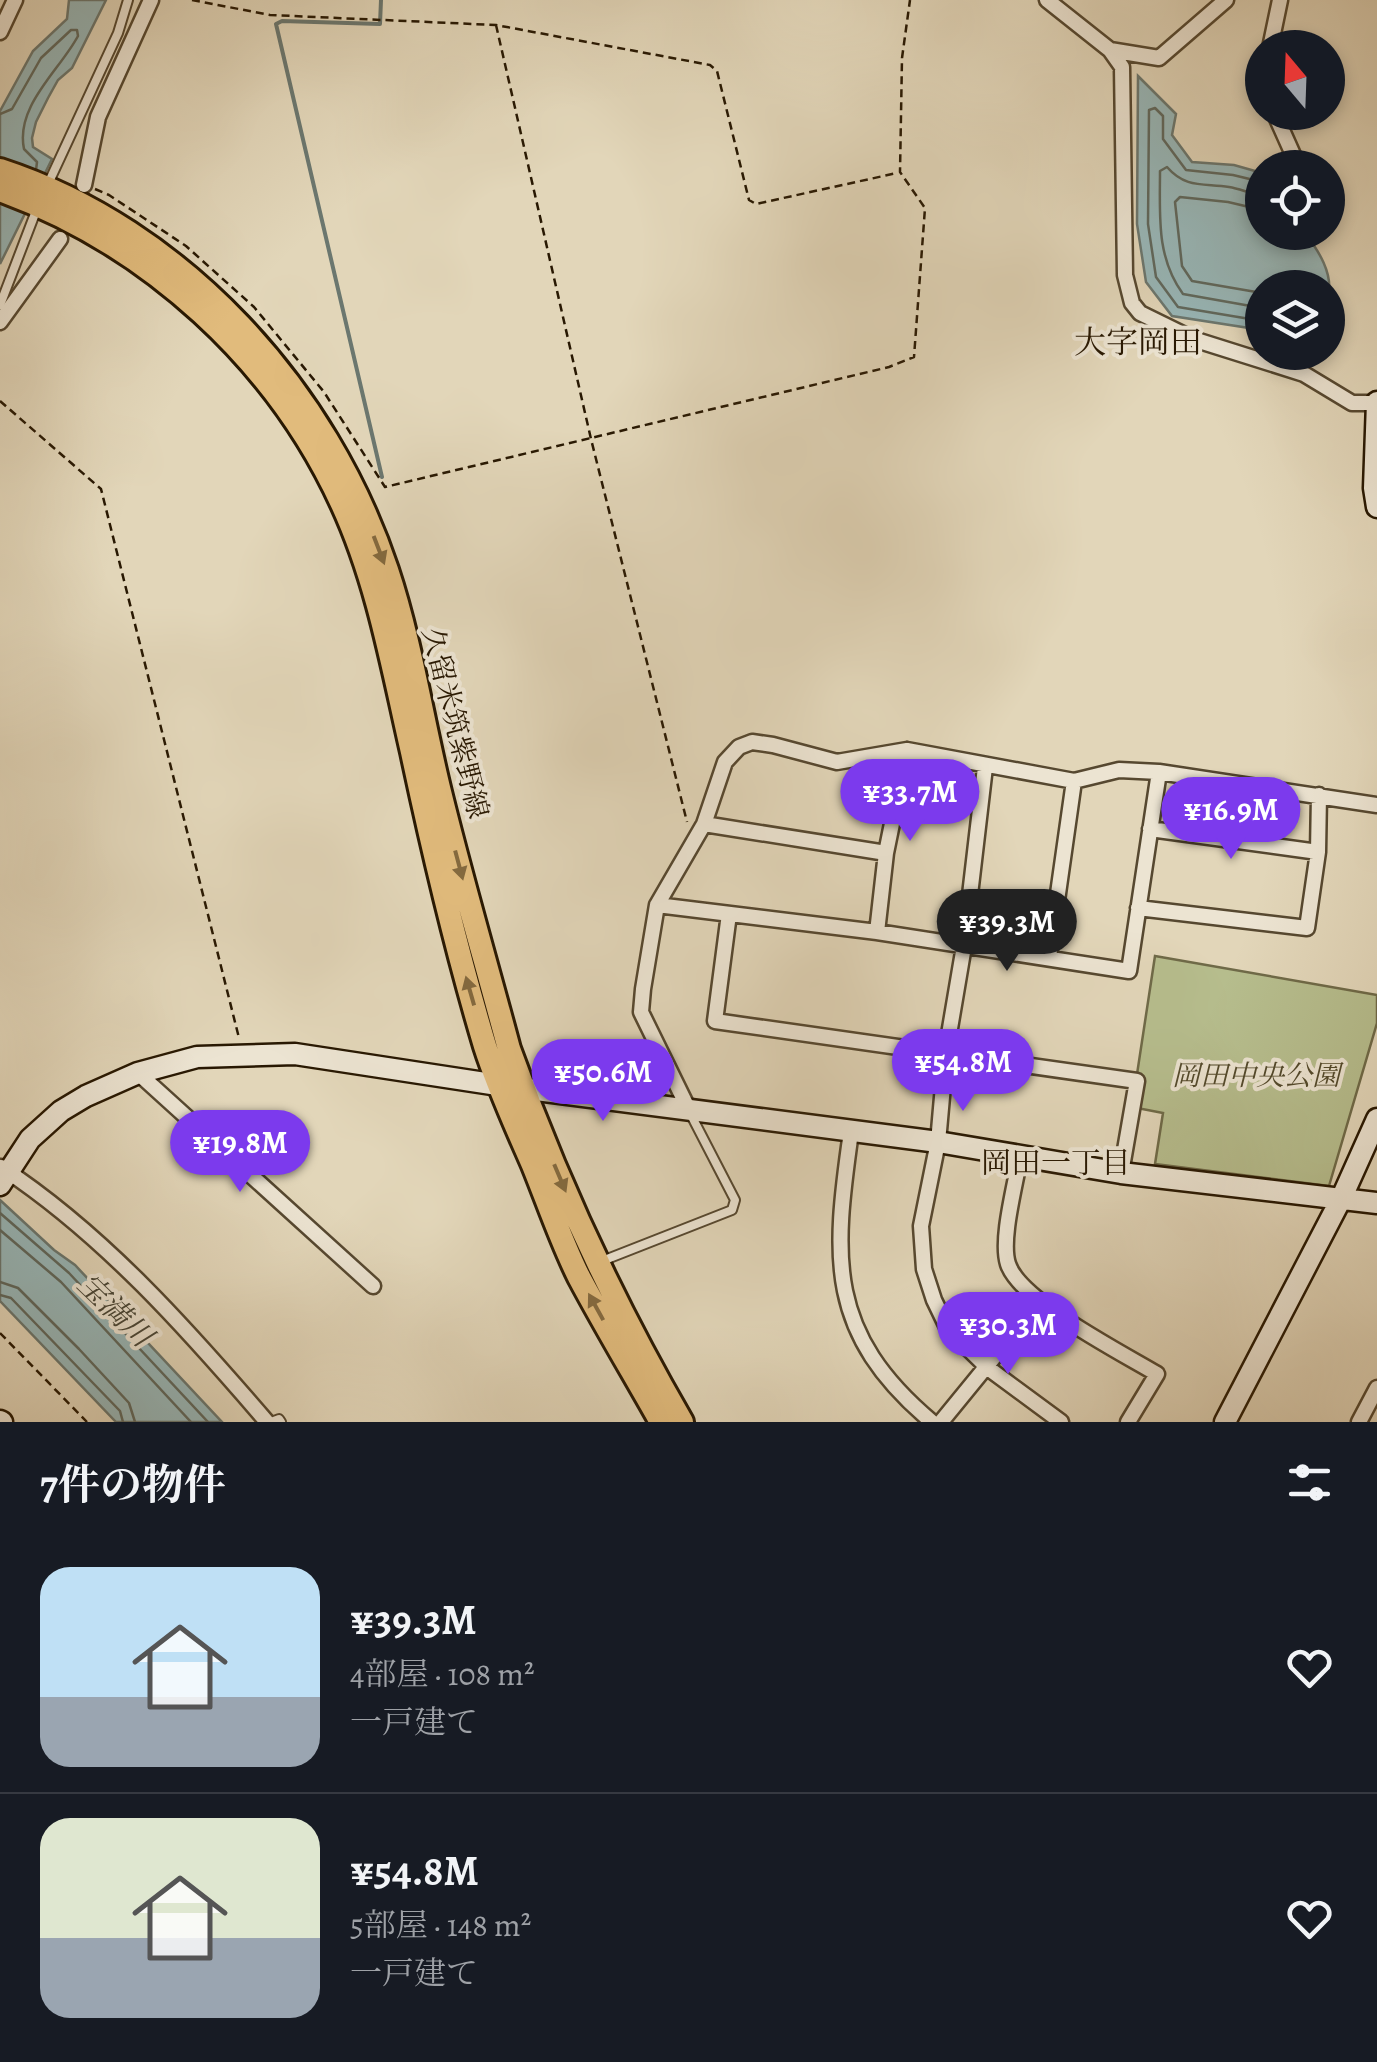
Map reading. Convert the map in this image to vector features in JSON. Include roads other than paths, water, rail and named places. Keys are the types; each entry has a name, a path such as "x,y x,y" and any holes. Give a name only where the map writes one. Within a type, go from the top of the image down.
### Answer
{"main road":[{"name":"久留米筑紫野線","path":"0,170 138,261 216,325 260,373 305,436 342,505 370,582 448,913 498,1085 578,1274 661,1422"},
{"name":"久留米筑紫野線","path":"0,190 37,193 150,248 230,313 275,363 321,428 360,500 388,572 446,813 523,1088 598,1263 642,1353 682,1422"}],"street":[{"path":"0,32 15,0"},
{"path":"84,185 98,117 151,0"},
{"path":"1047,0 1110,50 1122,67 1125,275 1132,302 1140,314 1193,339 1304,374 1352,402 1377,403 1377,507"},
{"path":"1110,50 1159,58 1226,0"},
{"path":"1274,30 1280,0"},
{"path":"0,322 60,238"},
{"path":"689,1110 641,1012 657,905 704,824 726,762 738,747 752,742 772,745 837,762 907,750 1074,781 1119,770 1159,772 1377,804"},
{"path":"877,932 886,852 907,750"},
{"path":"984,766 938,1142 922,1226 924,1269 948,1328 988,1368 1061,1422"},
{"path":"657,905 877,932 1128,972 1159,772"},
{"path":"1049,957 1074,781"},
{"path":"1138,908 1307,928 1318,852 1319,795"},
{"path":"704,824 886,852"},
{"path":"1150,829 1318,852"},
{"path":"729,914 715,1021 1137,1081 1120,1172"},
{"path":"268,1422 172,1317 90,1237 2,1177 30,1139 61,1111 138,1072 197,1058 295,1054 498,1085 938,1142 1120,1172 1377,1203"},
{"path":"138,1072 373,1286"},
{"path":"1225,1422 1342,1197 1377,1119"},
{"path":"851,1132 838,1219 847,1304 862,1341 879,1367 904,1398 932,1422"},
{"path":"1020,1156 1007,1262 1017,1280 1040,1302 1157,1374 1128,1422"},
{"path":"940,1422 1040,1302"},
{"path":"1359,1422 1377,1388"}],"lane":[{"path":"0,305 37,193 118,33 128,0"},
{"path":"598,1263 732,1210 734,1200 689,1110"},
{"path":"268,1422 281,1422"}],"water":[{"path":"69,0 106,0 72,68 58,80 36,122 33,147 52,159 0,264 0,111 33,51 67,19"},
{"path":"1138,76 1176,114 1172,135 1192,162 1245,168 1245,250 1317,250 1327,270 1245,270 1245,327 1172,316 1146,282 1137,224"},
{"name":"宝満川","path":"0,1200 75,1265 222,1422 116,1422 0,1301"}],"waterway":[{"path":"381,0 380,24 276,24 382,477"}],"district":[{"name":"大字岡田","path":"1138,342"},
{"name":"岡田一丁目","path":"1056,1163"}],"park label":[{"name":"岡田中央公園","path":"1256,1076"}]}
